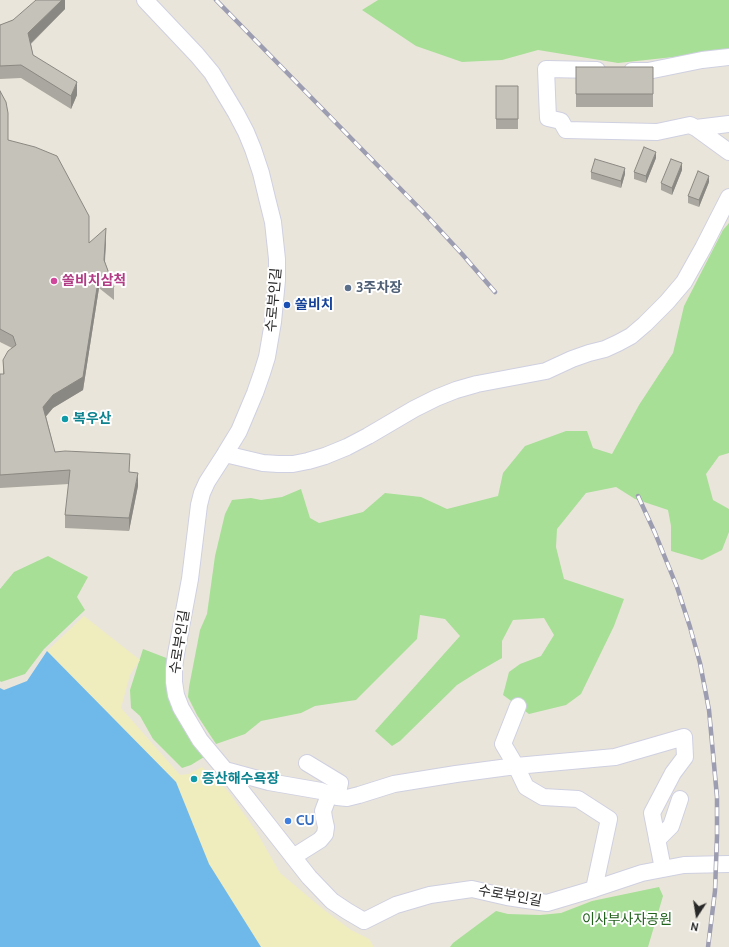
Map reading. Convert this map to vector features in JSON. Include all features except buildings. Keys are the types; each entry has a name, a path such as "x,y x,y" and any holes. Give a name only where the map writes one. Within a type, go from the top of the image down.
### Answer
{"street":[{"name":"수로부인길","path":"145,0 185,41 212,73 246,132 262,179 272,222 277,258 276,303 267,357 255,393 239,431 207,482 199,505 190,579 176,654 174,682 176,695 181,708 200,740 309,877 332,901 364,921 396,905 430,895 472,889 547,903 594,889"},
{"path":"729,57 702,60 648,71 546,69 548,118 561,121 566,130 657,132 690,125 729,152"},
{"path":"696,128 729,124"},
{"path":"225,454 278,464 293,464 308,461 347,447 414,409 456,390 477,384 546,371 572,359 618,343 631,336 645,324 684,282 729,197"},
{"path":"518,706 503,744 526,787 543,797 578,799 609,819 594,889"},
{"path":"225,770 269,782 321,791 333,796 347,798 394,784 516,766 615,756 684,737 685,757 673,773 652,813 663,869"},
{"path":"293,857 320,840 325,834 326,827 324,811 340,783 307,763"},
{"path":"657,840 670,826 680,799"},
{"path":"594,889 642,873 684,865 729,864"}],"green space":[{"path":"378,0 729,0 729,51 618,63 538,50 502,60 462,62 416,46 362,10"},
{"path":"729,223 729,453 719,456 706,474 713,500 729,509 729,532 722,550 702,560 671,551 671,526 668,510 635,499 616,487 586,493 557,529 556,547 564,579 624,599 614,626 581,694 566,705 529,714 503,695 509,672 520,664 541,656 554,635 544,618 513,620 502,641 502,658 457,685 400,741 392,746 375,731 460,636 445,619 420,615 417,639 356,700 315,706 301,713 261,721 245,734 216,744 197,715 188,697 200,630 207,614 215,556 225,514 232,500 251,498 261,500 282,497 301,489 310,518 319,523 363,512 385,493 421,497 447,509 498,496 503,473 525,446 566,431 587,431 593,448 612,454 639,405 673,353 684,306 723,230"},
{"path":"48,556 88,577 77,597 85,610 44,649 25,674 1,682 0,589 14,572"},
{"path":"143,649 169,659 204,757 191,765 182,768 153,739 140,716 131,708 130,690"},
{"name":"이사부사자공원","path":"659,887 663,896 648,947 450,947 453,943 496,911 508,914 540,915 561,913 592,901"}],"sand":[{"name":"증산해수욕장","path":"84,616 140,660 130,675 121,708 180,775 189,774 202,767 227,790 256,831 280,873 324,910 351,930 369,939 374,947 261,947 209,864 176,782 47,651"}],"water":[{"path":"47,651 176,782 209,864 261,947 0,947 0,688 4,690 27,681"}],"railway":[{"path":"216,0 426,215 495,292"},
{"path":"638,496 677,587 700,663 709,710 717,797 717,836 715,891 708,947"}],"place":[{"name":"쏠비치삼척","path":"54,281"},
{"name":"3주차장","path":"348,288"},
{"name":"쏠비치","path":"287,305"},
{"name":"복우산","path":"65,419"},
{"name":"증산해수욕장","path":"194,779"},
{"name":"CU","path":"288,821"}]}
